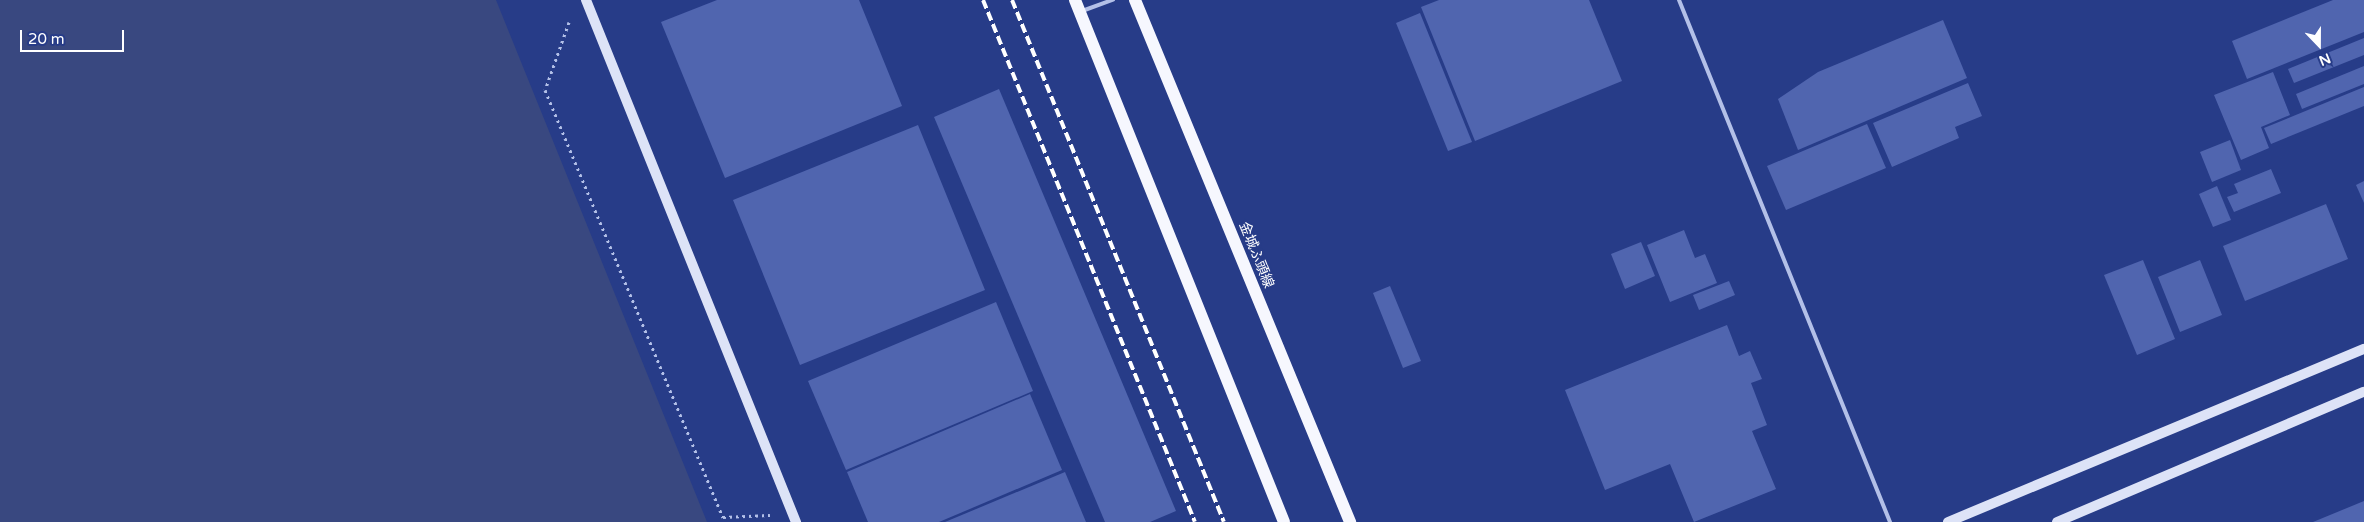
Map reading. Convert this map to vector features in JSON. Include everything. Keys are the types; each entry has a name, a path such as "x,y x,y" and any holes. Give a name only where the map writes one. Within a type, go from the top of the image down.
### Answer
{"main road":[{"name":"金城ふ頭線","path":"1135,0 1350,522"},
{"path":"1077,6 1284,522"}],"street":[{"path":"586,0 795,518"},
{"path":"1948,522 2364,349"},
{"path":"2057,522 2364,392"}],"lane":[{"path":"1077,6 1113,0"},
{"path":"1679,0 1890,522"}],"path":[{"path":"570,18 545,90 723,517 795,518"}],"water":[{"path":"0,0 496,0 707,522 0,522"}],"building":[{"path":"717,0 859,0 902,106 725,178 661,22"},
{"path":"1439,0 1589,0 1622,81 1475,141 1421,7"},
{"path":"2333,0 2364,0 2364,32 2247,79 2232,41"},
{"path":"1420,13 1472,142 1448,151 1396,23"},
{"path":"1943,20 1967,78 1798,150 1778,99 1818,72"},
{"path":"2364,38 2364,55 2294,83 2288,69"},
{"path":"2364,66 2364,84 2302,109 2296,94"},
{"path":"2273,72 2290,115 2261,127 2269,148 2241,160 2214,95"},
{"path":"1968,83 1982,116 1955,127 1959,138 1892,167 1873,123"},
{"path":"2364,87 2364,106 2271,144 2264,128"},
{"path":"999,89 1176,511 1150,522 1105,522 934,117"},
{"path":"1867,124 1886,168 1786,210 1767,166"},
{"path":"918,125 985,290 800,365 733,200"},
{"path":"2230,140 2241,170 2212,182 2200,152"},
{"path":"2271,169 2281,193 2234,212 2227,197 2238,193 2234,184"},
{"path":"2364,181 2364,203 2356,185"},
{"path":"2217,186 2231,220 2213,227 2199,194"},
{"path":"2326,204 2348,259 2245,301 2223,246"},
{"path":"1684,230 1695,258 1705,254 1717,283 1670,302 1647,245"},
{"path":"1641,242 1655,276 1625,289 1611,254"},
{"path":"2143,260 2175,339 2137,355 2104,275"},
{"path":"2200,260 2222,315 2180,332 2158,277"},
{"path":"1729,281 1735,295 1699,310 1693,295"},
{"path":"1390,286 1421,361 1403,368 1373,293"},
{"path":"996,302 1033,391 846,470 808,381"},
{"path":"1727,325 1739,356 1750,351 1762,379 1751,383 1767,425 1752,431 1776,489 1694,522 1670,464 1605,490 1565,390"},
{"path":"1030,394 1062,470 939,522 868,522 847,472"},
{"path":"1065,472 1086,522 945,522"},
{"path":"2364,501 2364,522 2313,522"}],"railway":[{"path":"983,0 1195,522"},
{"path":"1012,0 1224,522"}]}
